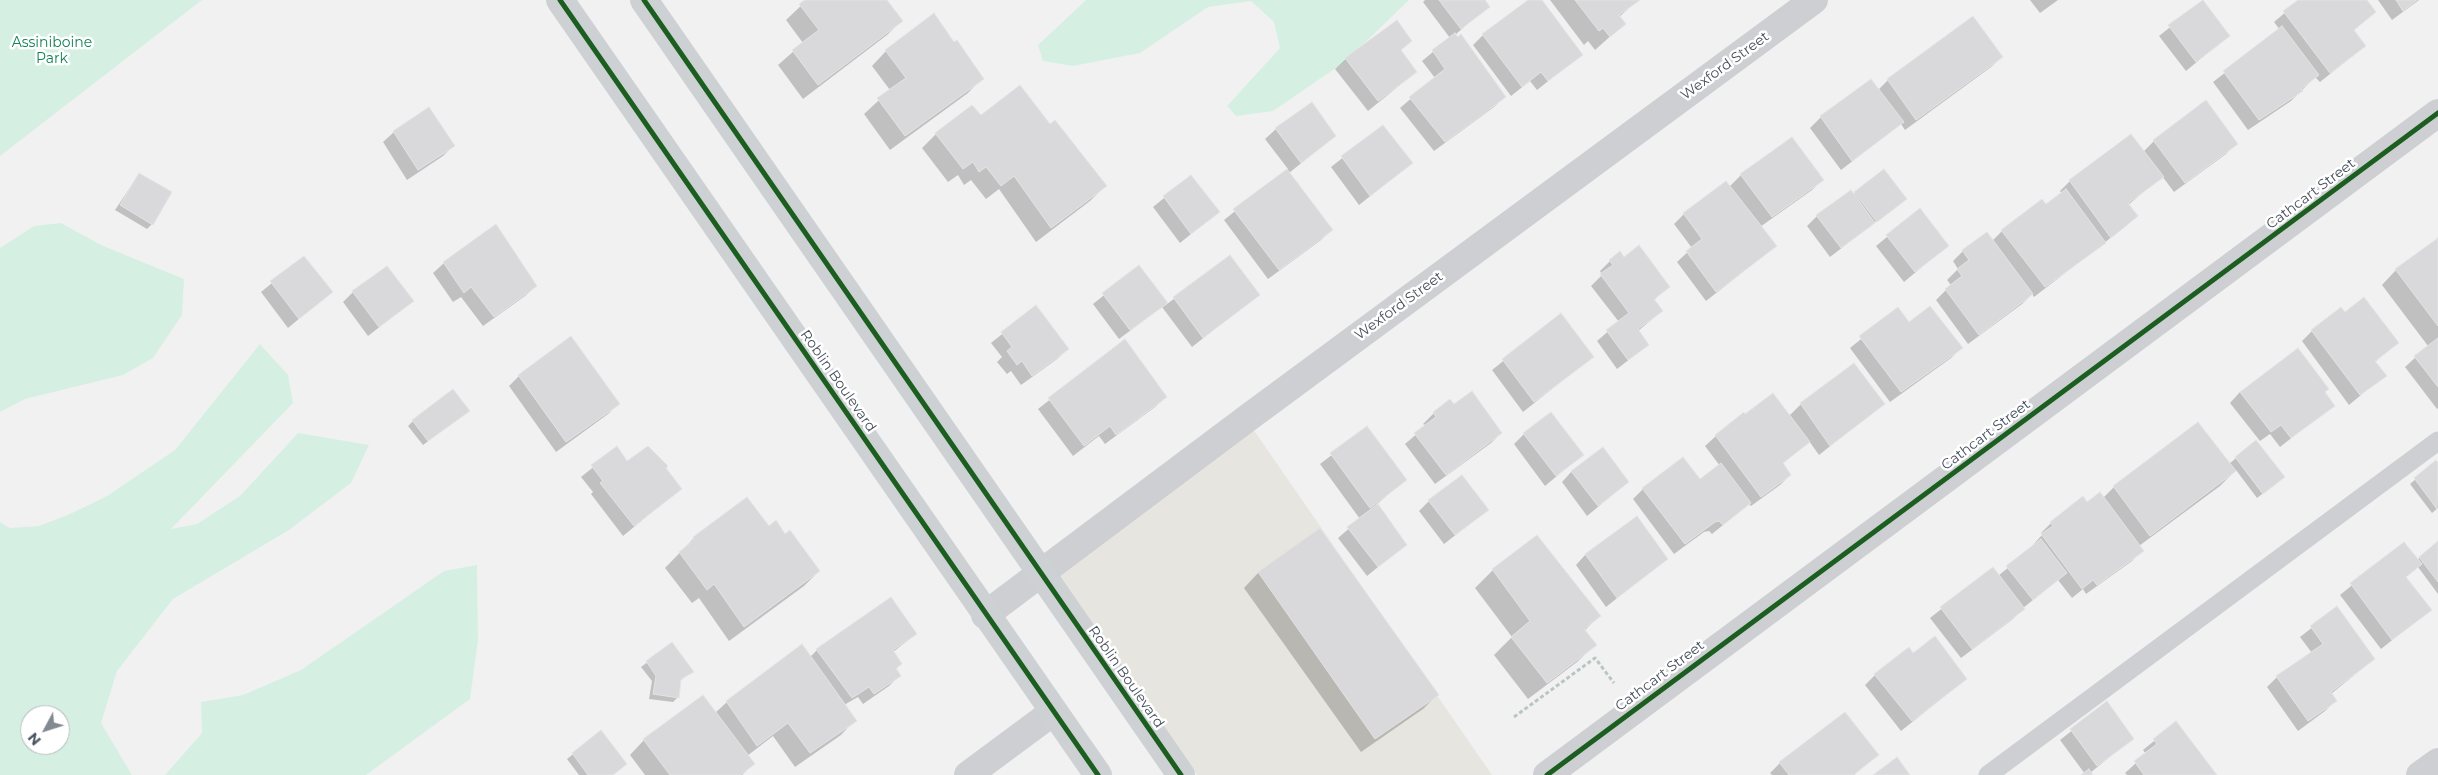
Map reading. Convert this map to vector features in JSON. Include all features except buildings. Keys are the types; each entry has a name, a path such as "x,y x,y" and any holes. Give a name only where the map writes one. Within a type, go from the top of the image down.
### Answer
{"main road":[{"name":"Roblin Boulevard","path":"560,0 985,615 1098,775"},
{"name":"Roblin Boulevard","path":"644,0 1181,775"}],"street":[{"name":"Wexford Street","path":"985,615 1257,411 1814,0"},
{"name":"Cathcart Street","path":"1548,775 2438,114"},
{"path":"968,775 1053,712"},
{"path":"2420,775 2438,762"}],"lane":[{"path":"1988,775 2438,441"}],"path":[{"path":"1514,717 1595,658 1634,710"}],"shaded area":[{"path":"1253,429 1492,775 1197,775 1057,576"}],"green space":[{"name":"Assiniboine Park","path":"0,0 202,0 0,156"},
{"path":"1086,0 1409,0 1346,61 1273,111 1236,116 1227,106 1280,48 1274,22 1251,1 1208,7 1140,53 1073,66 1043,61 1038,45"},
{"path":"61,223 101,245 184,279 182,315 153,358 123,375 25,399 0,412 0,248 34,226"},
{"path":"260,344 288,375 293,403 171,529 197,524 240,496 298,433 369,445 351,483 289,530 173,599 117,671 101,723 132,775 0,775 0,522 10,528 39,526 70,514 107,496 175,450"},
{"path":"477,565 478,640 470,699 366,775 165,775 202,733 201,702 243,695 301,670 444,571"}],"cycle path":[{"path":"560,0 1098,775"},
{"path":"644,0 1181,775"},
{"path":"1547,775 2438,113"}]}
